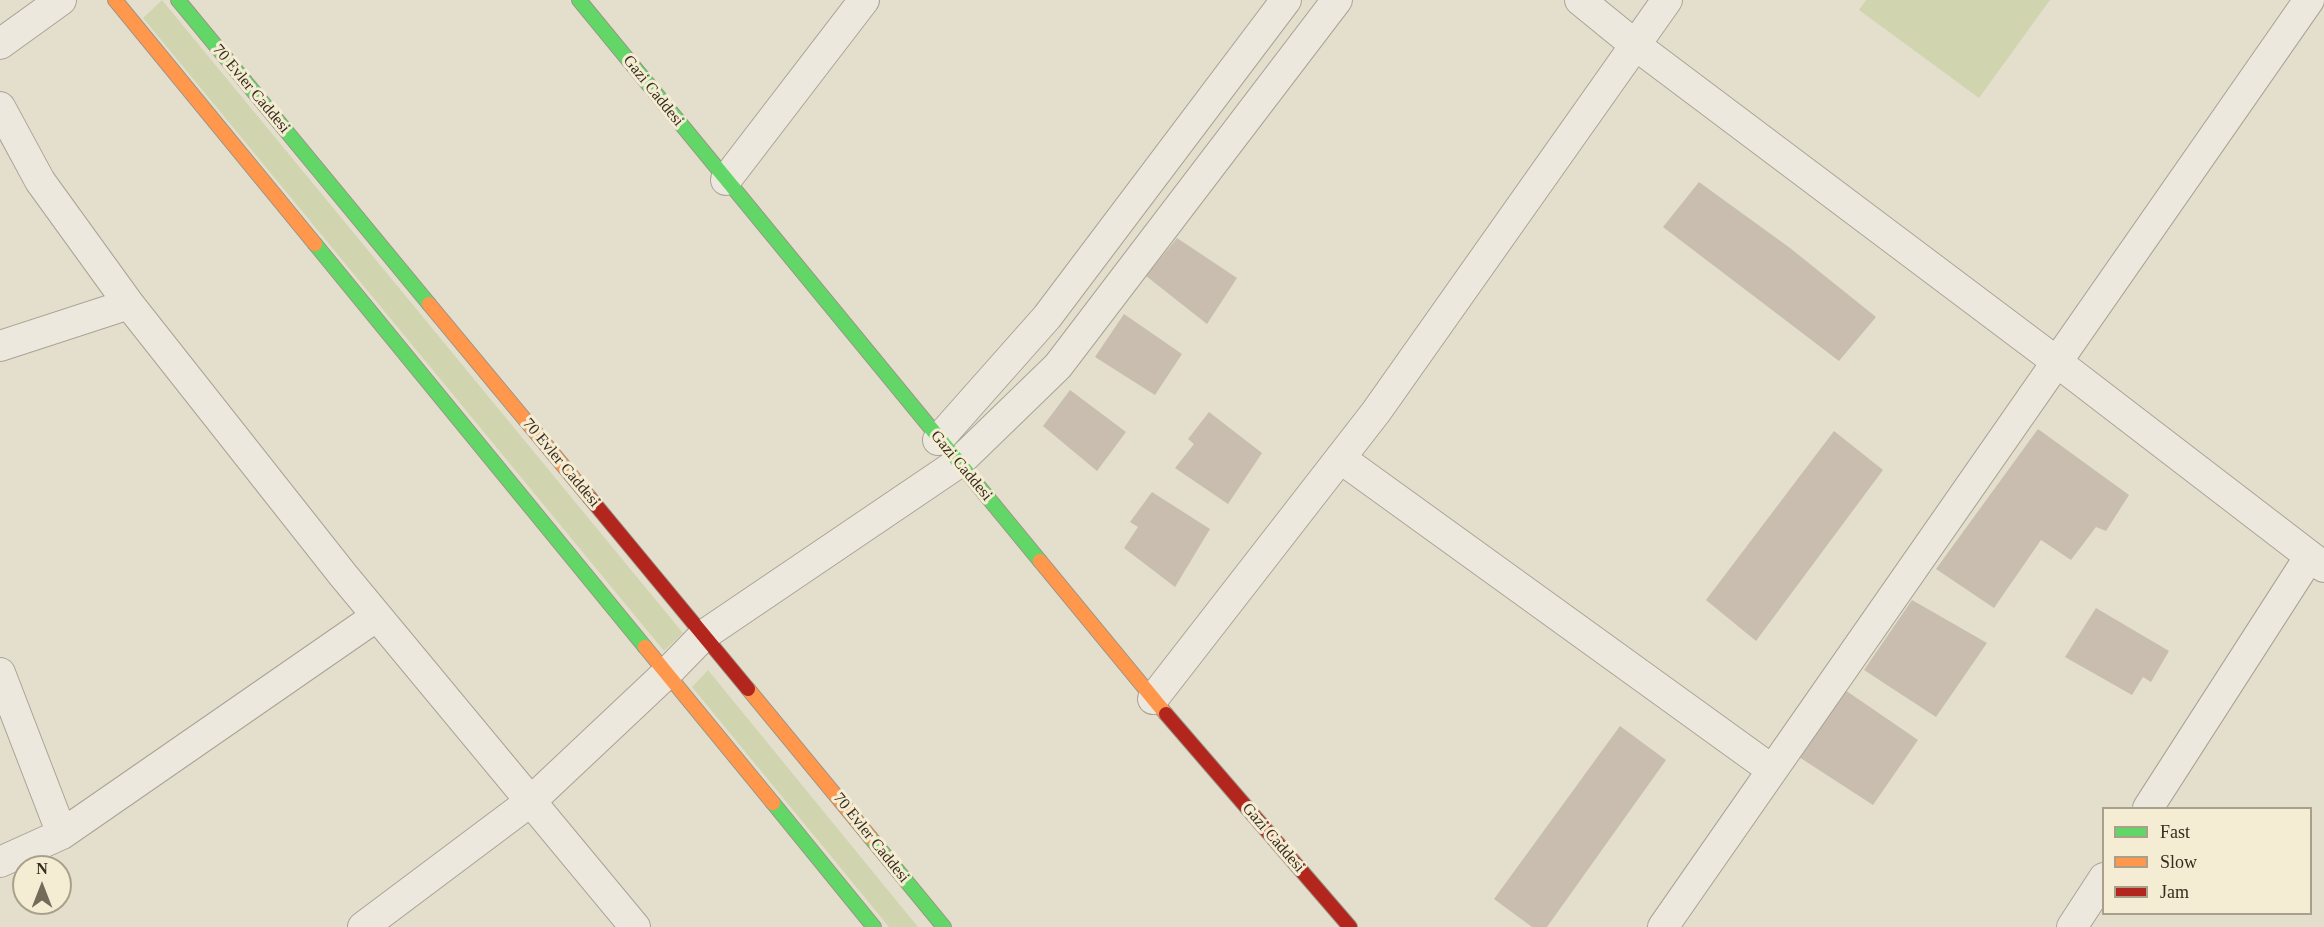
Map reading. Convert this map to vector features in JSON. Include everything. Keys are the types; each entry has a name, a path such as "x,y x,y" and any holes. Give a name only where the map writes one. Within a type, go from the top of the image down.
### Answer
{"street":[{"path":"0,44 61,0"},
{"path":"115,0 874,927"},
{"name":"70 Evler Caddesi","path":"178,0 944,927"},
{"name":"Gazi Caddesi","path":"579,0 1153,699 1350,927"},
{"path":"726,180 864,0"},
{"path":"938,440 1047,317 1286,0"},
{"path":"363,927 531,801 667,673 704,635 958,464 1058,366 1337,0"},
{"path":"1580,0 1634,44 2057,362 2317,562 2149,807"},
{"path":"1153,699 1376,412 1667,0"},
{"path":"1663,927 2309,0"},
{"path":"0,107 40,181 129,304 377,616 634,927"},
{"path":"0,346 129,304"},
{"path":"1340,458 1772,770"},
{"path":"0,862 62,834 377,616"},
{"path":"0,673 62,834"},
{"path":"2072,927 2102,880"}],"green space":[{"path":"162,0 683,633 664,651 143,18"},
{"path":"1866,0 2050,0 1979,98 1859,10"},
{"path":"708,670 918,927 889,927 692,687"}],"building":[{"path":"1699,182 1790,248 1876,317 1839,361 1663,227"},
{"path":"1177,238 1237,278 1207,324 1146,276"},
{"path":"1124,314 1182,354 1155,395 1095,357"},
{"path":"1070,390 1126,432 1097,471 1043,426"},
{"path":"1209,412 1262,453 1228,504 1175,468 1194,444 1188,439"},
{"path":"2038,429 2129,495 2106,531 2096,527 2071,560 2041,540 1994,608 1936,569"},
{"path":"1834,431 1883,470 1756,641 1706,600"},
{"path":"1152,492 1210,529 1175,587 1124,548 1138,527 1130,522"},
{"path":"1912,600 1987,643 1936,717 1864,670"},
{"path":"2096,608 2169,651 2151,682 2143,677 2132,695 2065,657"},
{"path":"1845,690 1918,740 1873,805 1799,757"},
{"path":"1620,726 1666,760 1547,927 1532,927 1494,899"}],"traffic: fast":[{"path":"178,0 429,304"},
{"path":"579,0 1040,561"},
{"path":"315,244 645,647"},
{"path":"773,803 874,927"},
{"path":"870,837 944,927"}],"traffic: slow":[{"path":"115,0 315,244"},
{"path":"429,304 590,498"},
{"path":"1040,561 1166,714"},
{"path":"645,647 773,803"},
{"path":"748,689 870,837"}],"traffic: jam":[{"path":"590,498 748,689"},
{"path":"1166,714 1350,927"}]}
